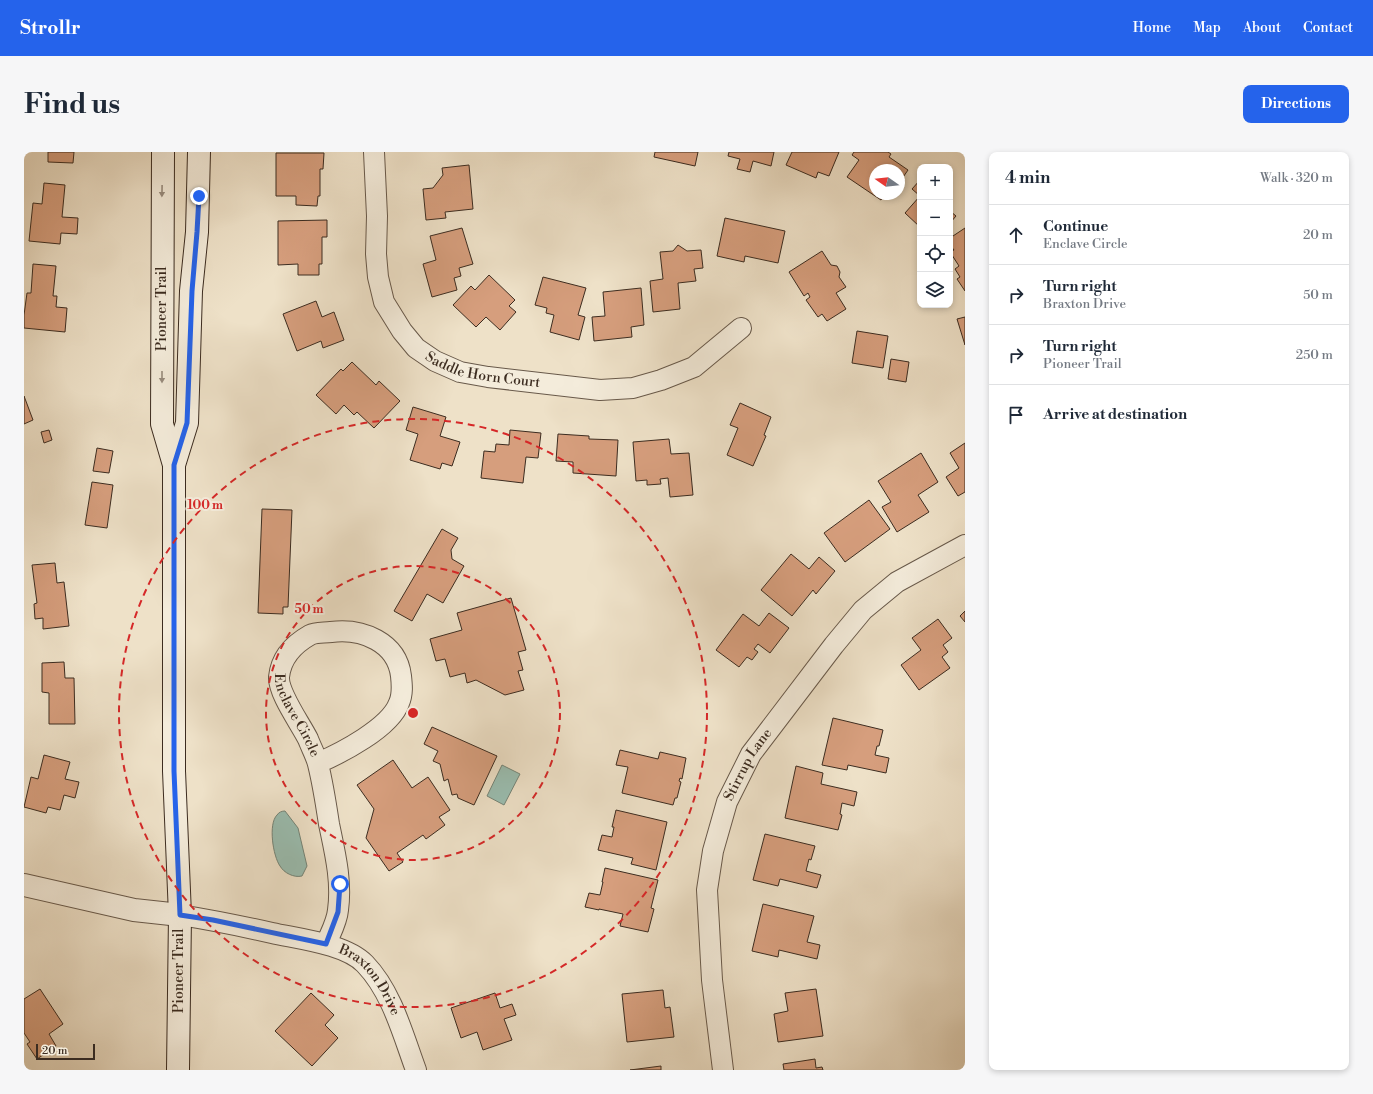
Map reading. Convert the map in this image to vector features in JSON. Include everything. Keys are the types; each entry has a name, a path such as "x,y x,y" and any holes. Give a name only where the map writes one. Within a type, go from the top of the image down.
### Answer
{"main road":[{"name":"Pioneer Trail","path":"163,152 162,424 174,465 174,771 180,915 178,1070"},
{"name":"Pioneer Trail","path":"174,465 187,423 192,291 199,196 199,152"},
{"name":"Braxton Drive","path":"24,885 134,910 180,915"}],"street":[{"name":"Saddle Horn Court","path":"374,152 378,216 376,254 378,277 384,302 402,331 416,348 435,361 460,372 488,377 600,390 633,388 661,380 694,367 741,328"},
{"name":"Stirrup Lane","path":"723,1070 712,980 707,890 713,851 727,802 751,754 834,645 863,610 897,582 965,545"},
{"name":"Enclave Circle","path":"318,763 339,754 372,732 390,718 399,704 403,687 401,670 392,652 381,641 363,634 344,630 313,634 299,641 288,652 282,664 279,677 282,693 302,726 318,763 340,884 338,912 326,944"},
{"name":"Braxton Drive","path":"180,915 213,920 326,944 345,951 364,963 378,979 389,998 416,1070"}],"water":[{"path":"502,765 520,774 504,805 487,796"},
{"path":"285,811 298,828 307,866 302,876 293,876 284,871 275,855 272,840 274,819 278,814"}],"building":[{"path":"48,152 74,152 73,163 48,162"},
{"path":"655,152 698,152 695,166 654,157"},
{"path":"729,152 774,152 771,166 753,161 750,172 737,169 740,159 728,156"},
{"path":"792,152 839,152 829,176 818,172 816,178 786,165"},
{"path":"854,152 888,152 891,154 889,157 899,164 869,164 869,192 847,177 859,160 852,155"},
{"path":"276,153 324,153 323,169 320,169 320,196 318,196 317,206 296,205 296,196 276,196"},
{"path":"469,165 473,209 445,212 446,218 426,220 423,189 433,188 443,175 442,168"},
{"path":"44,183 65,185 62,217 78,218 77,234 61,233 60,244 29,241 33,203 42,204"},
{"path":"917,183 917,193 912,189"},
{"path":"917,199 917,224 905,213"},
{"path":"725,218 785,231 778,263 745,256 744,262 717,256"},
{"path":"327,220 327,237 322,237 322,264 319,264 319,275 298,275 298,264 278,265 278,221"},
{"path":"462,228 473,264 459,268 461,276 454,278 457,290 432,297 423,264 436,260 430,236"},
{"path":"965,228 965,291 957,279 960,277 955,269 959,266 953,257 953,236"},
{"path":"678,245 687,251 701,250 703,268 694,269 696,281 678,283 680,309 653,312 650,281 663,279 660,252 673,251"},
{"path":"822,251 831,265 837,266 840,272 839,277 846,287 836,293 846,309 827,321 822,314 818,317 806,300 810,297 808,293 804,296 789,272"},
{"path":"33,264 56,266 53,296 57,296 56,307 67,308 65,332 24,328 27,293 31,293"},
{"path":"489,275 515,300 509,306 516,312 500,330 486,317 476,327 453,305 471,286 475,290"},
{"path":"543,277 586,288 578,315 585,317 579,340 550,332 554,315 546,313 547,308 535,305"},
{"path":"641,288 644,325 631,327 632,337 594,341 592,317 605,316 603,292"},
{"path":"316,301 322,317 334,312 344,340 323,348 321,341 297,351 283,314"},
{"path":"965,317 965,345 957,319"},
{"path":"857,331 888,336 883,368 852,363"},
{"path":"891,359 909,362 906,382 888,379"},
{"path":"352,362 376,385 379,381 400,401 374,428 357,412 354,415 344,405 336,414 316,395 341,369 343,371"},
{"path":"24,396 33,420 24,424"},
{"path":"740,403 771,417 764,435 766,436 753,466 727,455 738,428 730,425"},
{"path":"413,407 446,417 440,436 460,442 452,466 442,463 440,469 410,460 418,434 406,430"},
{"path":"49,430 52,440 44,443 41,432"},
{"path":"510,430 541,433 538,458 526,457 523,483 481,478 484,451 495,452 496,444 509,445"},
{"path":"558,434 589,436 589,439 618,440 616,476 573,473 573,462 556,461"},
{"path":"669,439 671,454 689,453 693,495 670,497 668,478 660,479 661,484 647,485 647,480 636,481 633,442"},
{"path":"965,443 965,492 958,496 946,477 959,468 950,453"},
{"path":"97,448 113,451 109,473 93,471"},
{"path":"921,453 938,482 918,495 929,512 897,532 882,507 891,502 878,481"},
{"path":"92,482 113,485 107,528 85,525"},
{"path":"869,500 890,529 845,562 824,533"},
{"path":"262,509 292,510 288,607 283,607 283,614 258,613"},
{"path":"442,529 458,538 451,550 452,559 464,566 443,603 427,594 412,621 394,611"},
{"path":"791,554 809,569 819,557 835,571 816,594 813,590 792,616 761,590"},
{"path":"55,563 57,583 64,582 69,626 43,629 43,618 35,619 34,604 37,603 32,565"},
{"path":"511,598 526,650 518,652 523,670 518,671 524,690 505,695 476,680 467,683 465,673 450,677 445,659 436,661 430,639 462,630 457,613"},
{"path":"965,611 965,622 960,616"},
{"path":"769,613 789,628 770,653 758,644 754,649 758,652 752,660 747,657 739,667 716,650 743,614 759,626"},
{"path":"938,619 952,638 943,645 948,652 942,657 950,668 919,690 901,665 921,650 912,638"},
{"path":"64,662 65,678 74,678 75,724 49,724 49,693 42,692 42,663"},
{"path":"833,718 883,730 875,755 889,758 886,773 848,765 847,770 822,765"},
{"path":"432,727 497,756 474,805 458,798 457,794 452,795 448,779 444,781 440,764 433,761 438,751 424,744"},
{"path":"620,750 658,759 660,752 686,758 682,779 680,778 679,781 681,782 677,798 675,798 673,805 622,793 628,767 616,765"},
{"path":"44,755 70,762 65,779 79,782 75,798 64,795 60,810 48,807 46,813 24,807 31,777 38,779"},
{"path":"393,760 412,788 428,777 450,810 439,817 445,825 426,839 423,835 397,853 403,862 389,871 366,838 374,809 357,785"},
{"path":"796,766 823,773 821,784 857,792 854,806 842,803 840,814 842,815 838,830 785,818"},
{"path":"616,810 667,822 656,870 631,864 633,858 598,850 602,835 612,837 614,827 612,827"},
{"path":"765,834 815,846 811,860 809,859 806,871 821,875 817,888 780,879 778,886 753,880"},
{"path":"605,868 658,880 651,908 654,909 648,932 620,926 623,914 585,907 589,893 600,895"},
{"path":"763,904 814,916 807,942 820,945 817,959 779,950 778,957 752,951"},
{"path":"40,989 63,1024 49,1034 56,1046 37,1059 27,1044 30,1042 24,1033 24,999"},
{"path":"816,989 823,1036 778,1042 774,1014 788,1011 785,993"},
{"path":"663,990 665,1008 670,1007 674,1037 627,1042 622,994"},
{"path":"311,993 334,1015 325,1025 338,1038 312,1066 275,1031"},
{"path":"495,993 500,1008 512,1004 516,1015 504,1019 512,1040 483,1050 477,1032 461,1038 451,1008"},
{"path":"815,1059 816,1068 822,1067 823,1070 784,1070 783,1064"},
{"path":"661,1066 661,1070 630,1070"}],"route":[{"path":"199,196 192,291 187,423 174,465 174,771 180,915 213,920 326,944 338,912 340,884"}]}
